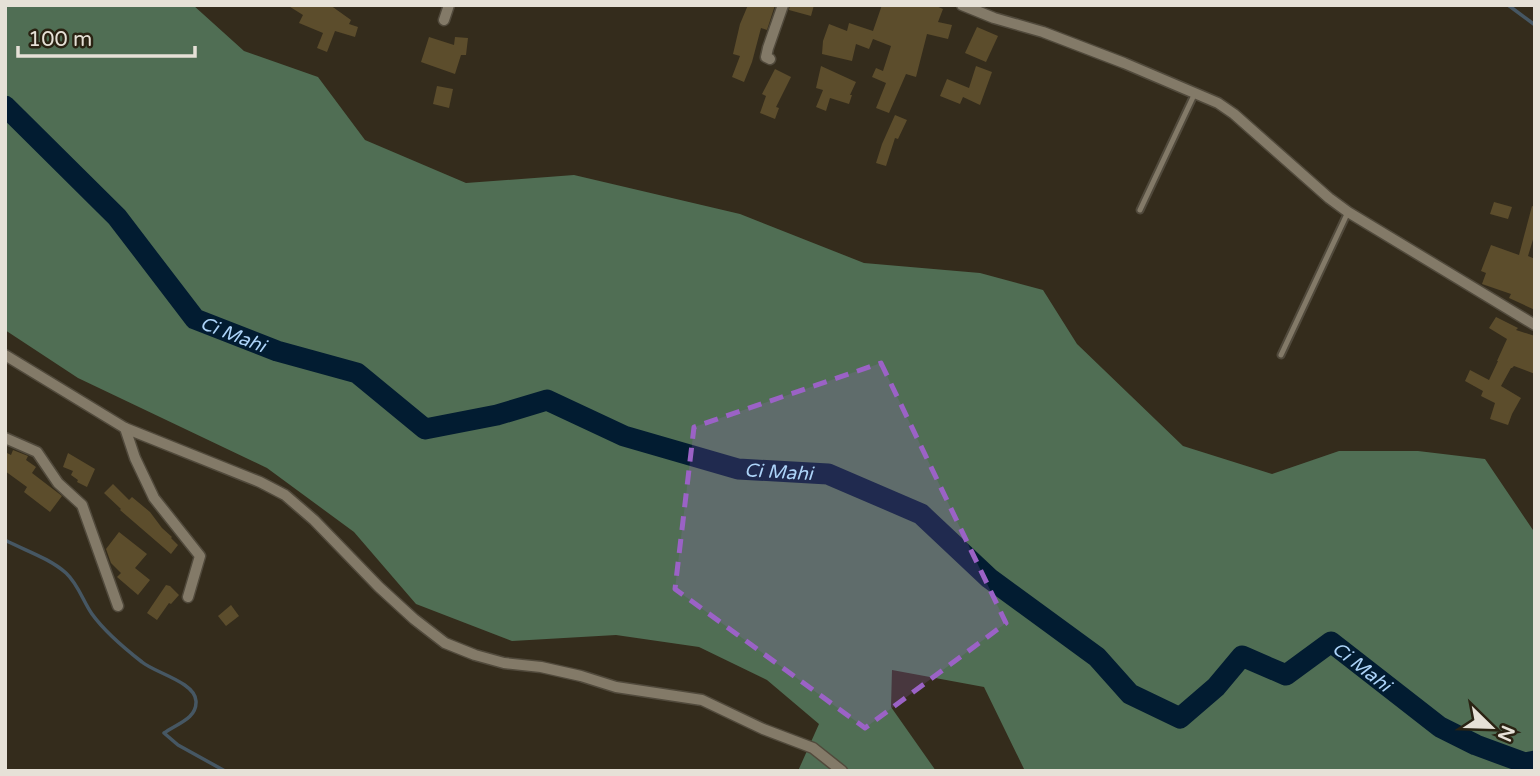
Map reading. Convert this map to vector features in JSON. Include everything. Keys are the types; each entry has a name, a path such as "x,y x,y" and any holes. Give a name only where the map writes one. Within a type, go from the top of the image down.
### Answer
{"street":[{"path":"444,20 449,5"},
{"path":"769,59 766,57 768,48 783,5"},
{"path":"962,5 994,18 1044,32 1218,103 1348,212 1535,325"},
{"path":"5,355 125,428 260,482 285,495 314,520 379,587 414,619 446,643 504,663 541,667 616,687 702,700 763,729 813,748 842,771"},
{"path":"125,428 135,458 154,498 200,556 188,597"},
{"path":"5,438 37,452 58,482 82,505 118,606"}],"lane":[{"path":"1140,210 1195,93"},
{"path":"1281,355 1348,212"}],"highlighted area":[{"path":"881,363 1006,623 865,728 675,589 694,427"}],"green space":[{"path":"5,5 193,5 244,51 318,77 365,140 466,183 574,175 740,214 864,263 980,273 1043,290 1077,344 1183,446 1272,474 1339,451 1418,451 1485,459 1535,533 1535,771 1025,771 984,687 892,670 891,707 936,771 798,771 819,724 767,680 699,647 616,635 512,641 416,604 354,532 267,468 78,378 5,330"}],"building":[{"path":"287,5 330,5 351,20 349,24 358,27 355,37 335,31 327,52 317,48 323,33 299,23 303,15"},
{"path":"748,5 775,5 767,30 761,28 744,82 732,77 740,56 733,54"},
{"path":"790,5 814,5 811,16 789,10"},
{"path":"882,5 934,5 943,9 938,22 952,25 948,39 927,34 916,77 906,74 889,113 876,108 886,83 872,77 876,68 883,71 891,46 873,39 869,49 856,44 852,61 822,54 829,24 847,31 849,23 873,31"},
{"path":"977,27 998,36 986,62 965,53"},
{"path":"429,37 454,45 455,37 468,38 466,55 461,55 455,74 421,62"},
{"path":"821,66 856,82 849,104 830,98 826,111 816,107 823,90 816,88"},
{"path":"976,66 992,72 980,105 963,97 960,104 940,96 947,79 969,88"},
{"path":"775,69 791,77 776,107 779,108 775,119 760,113 766,96 762,94"},
{"path":"437,86 453,89 449,108 433,104"},
{"path":"895,115 907,120 898,139 895,138 886,166 876,163"},
{"path":"1494,202 1512,207 1508,219 1490,214"},
{"path":"1532,206 1535,207 1535,233 1528,256 1535,259 1535,310 1509,298 1511,294 1482,284 1486,273 1481,271 1491,245 1519,255"},
{"path":"1496,317 1518,328 1516,330 1535,336 1535,374 1514,366 1501,386 1521,398 1508,425 1490,419 1495,403 1481,396 1483,391 1465,381 1470,370 1489,380 1507,339 1489,328"},
{"path":"13,450 28,456 26,460 36,467 32,473 62,496 50,512 24,492 27,487 5,471 5,452 11,455"},
{"path":"68,453 95,469 87,487 77,482 71,475 73,471 63,467"},
{"path":"113,484 129,500 132,497 150,512 172,537 178,545 171,554 104,493"},
{"path":"119,532 147,554 135,568 150,580 138,595 117,577 121,573 111,563 106,549"},
{"path":"166,585 179,595 169,603 157,620 147,613"},
{"path":"231,605 239,616 226,626 218,616"}],"waterway":[{"path":"1508,5 1535,25"},
{"name":"Ci Mahi","path":"5,106 117,217 195,319 277,351 357,373 425,429 497,415 547,400 624,436 738,469 828,474 921,514 989,578 1097,657 1130,694 1180,718 1216,687 1242,656 1286,675 1331,642 1440,727 1476,745 1525,763 1535,761"},
{"path":"5,540 45,559 66,573 92,614 115,640 148,666 189,688 196,701 193,712 164,733 178,745 225,771"}]}
